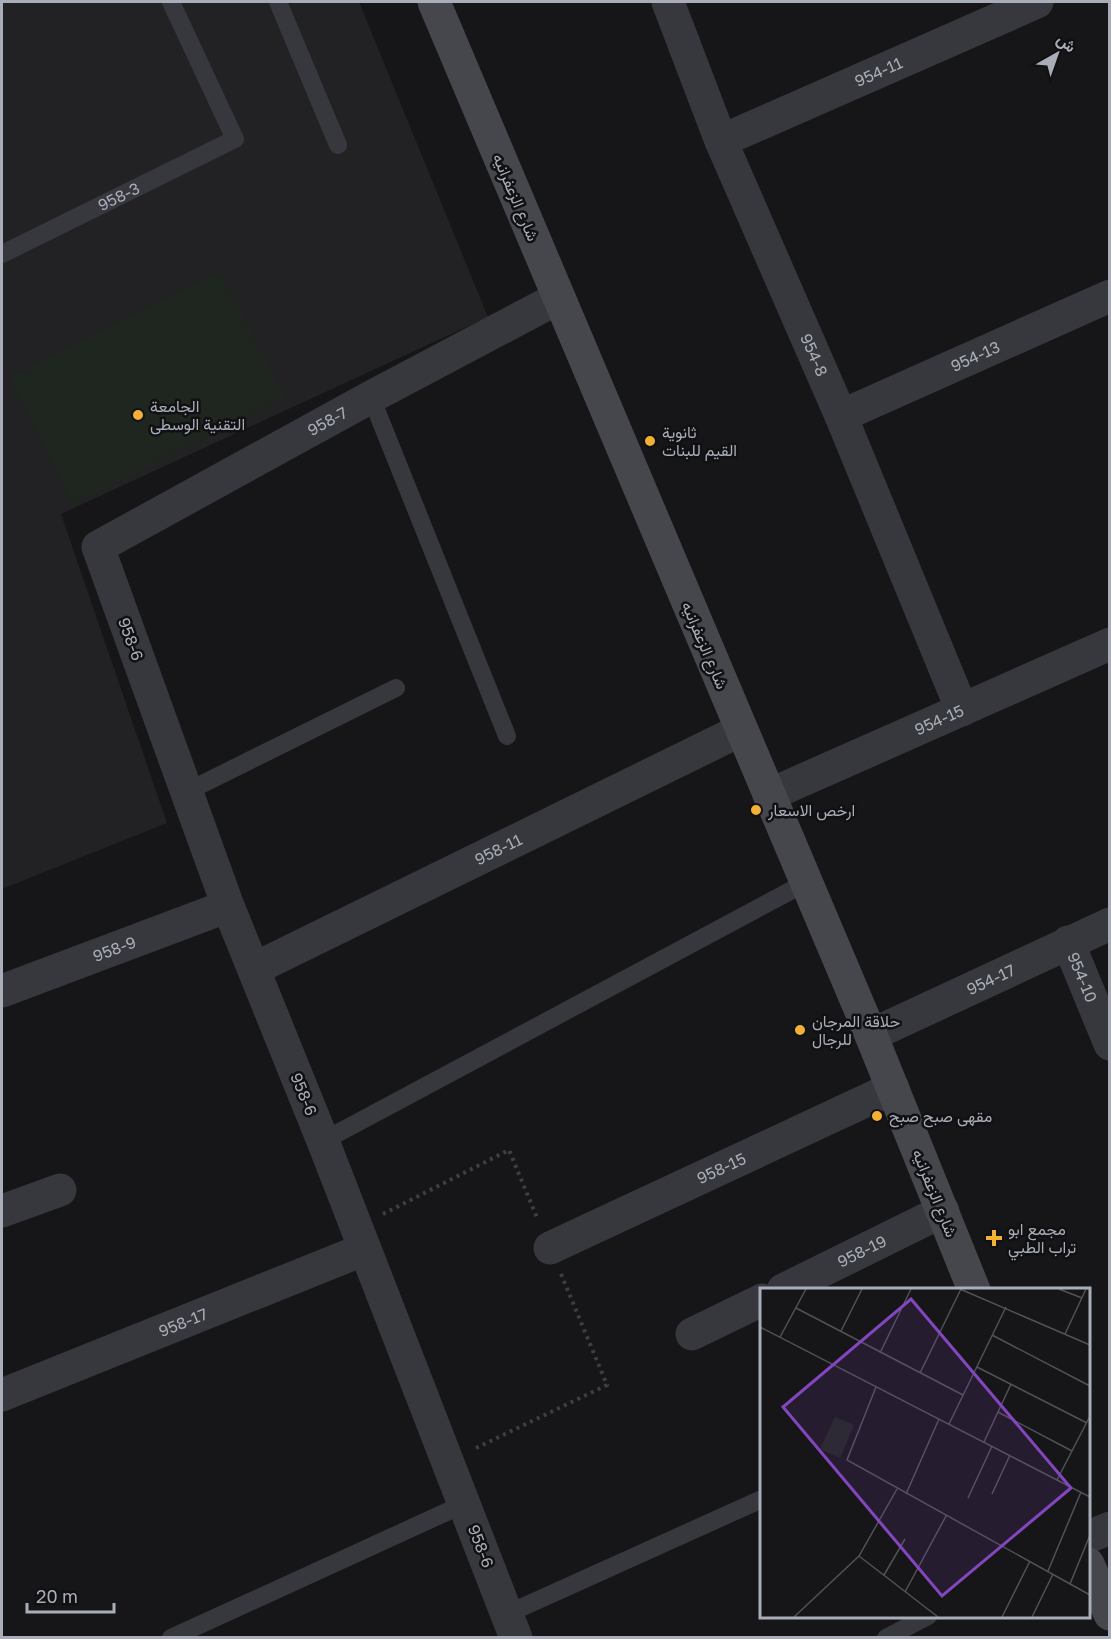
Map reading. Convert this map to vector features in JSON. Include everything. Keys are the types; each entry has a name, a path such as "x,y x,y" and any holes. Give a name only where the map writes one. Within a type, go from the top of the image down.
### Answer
{"street":[{"name":"شارع الزعفرانيه","path":"434,2 807,882 973,1288"},
{"name":"954-8","path":"668,2 722,141 841,416 962,710"},
{"name":"954-11","path":"722,141 1037,2"},
{"name":"954-13","path":"841,416 1110,296"},
{"name":"958-7","path":"98,548 371,397 558,298"},
{"name":"958-6","path":"98,548 228,906 323,1141 512,1626"},
{"name":"954-15","path":"769,795 1110,645"},
{"name":"958-11","path":"254,969 741,730"},
{"name":"958-9","path":"2,991 228,906"},
{"name":"954-17","path":"871,1035 1110,924"},
{"name":"954-10","path":"1068,942 1110,1044"},
{"name":"958-15","path":"550,1248 893,1088"},
{"path":"2,1211 60,1190"},
{"name":"958-19","path":"787,1288 943,1211"},
{"name":"958-17","path":"2,1395 361,1238"},
{"path":"692,1334 760,1301"},
{"path":"1090,1537 1110,1528"},
{"path":"1090,1566 1110,1614"}],"lane":[{"name":"958-3","path":"2,254 235,139 171,2"},
{"path":"278,2 338,145"},
{"path":"371,397 507,736"},
{"path":"186,792 396,688"},
{"path":"323,1141 807,882"},
{"path":"512,1626 760,1500"},
{"path":"171,1638 464,1504"},
{"path":"886,1638 926,1618"}],"path":[{"path":"361,1238 509,1150 607,1385 448,1462"}],"shaded area":[{"name":"الجامعة التقنية الوسطى","path":"2,2 359,2 488,317 61,514 167,823 2,889"},
{"path":"220,271 285,398 74,505 9,378"}],"place":[{"name":"الجامعة التقنية الوسطى","path":"138,415"},
{"name":"ثانوية القيم للبنات","path":"650,441"},
{"name":"ارخص الاسعار","path":"756,810"},
{"name":"حلاقة المرجان للرجال","path":"800,1030"},
{"name":"مقهى صبح صبح","path":"877,1116"},
{"name":"مجمع ابو تراب الطبي","path":"994,1238"}]}
